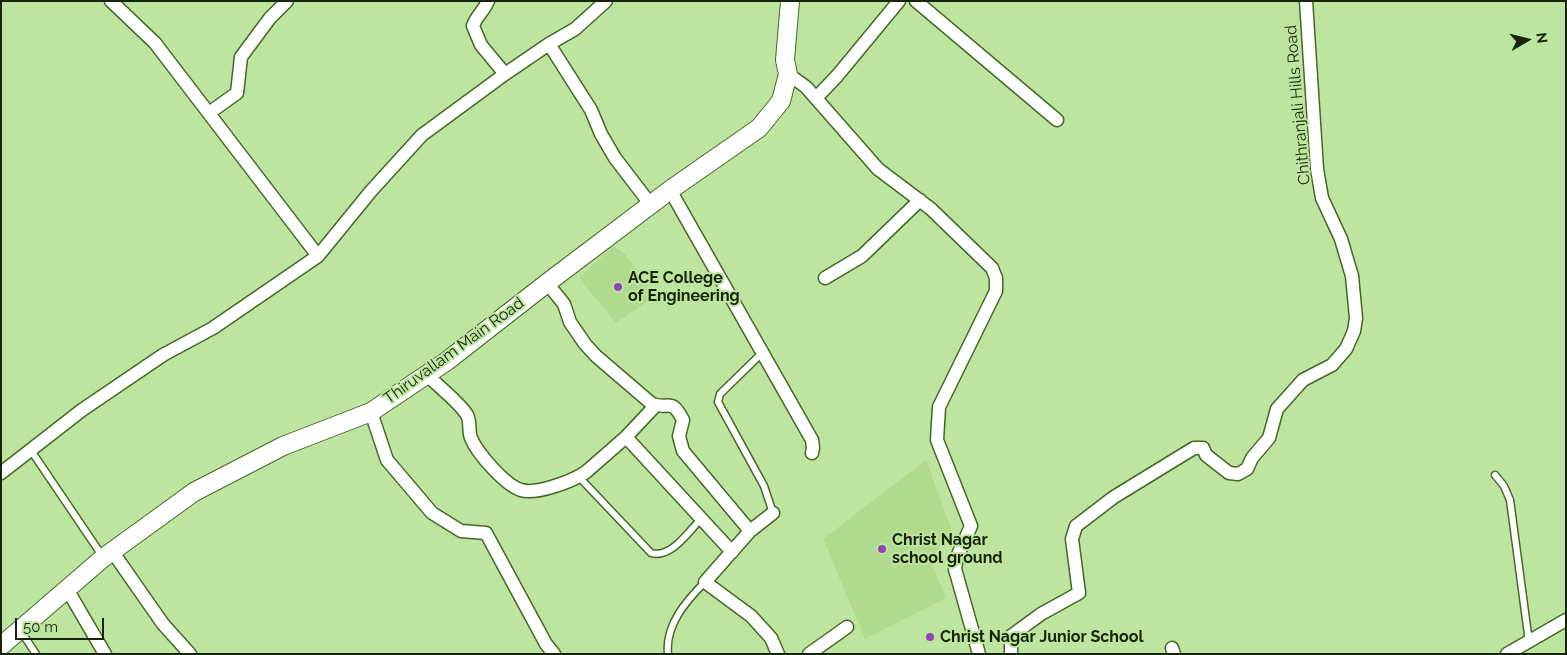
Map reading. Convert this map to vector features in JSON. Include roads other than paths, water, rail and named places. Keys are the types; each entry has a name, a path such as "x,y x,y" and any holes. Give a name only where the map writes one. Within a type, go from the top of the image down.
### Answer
{"main road":[{"name":"Thiruvallam Main Road","path":"1,646 108,554 194,492 283,446 371,412 447,361 670,190 759,128 781,101 788,74 785,60 790,1"}],"street":[{"path":"111,1 155,43 318,256"},
{"path":"209,113 237,93 241,57 270,18 287,1"},
{"path":"488,1 475,19 473,26 481,45 505,74"},
{"path":"1,473 82,410 163,355 213,328 318,256 371,191 422,135 505,74 575,29 606,1"},
{"path":"816,98 837,76 898,1"},
{"path":"916,1 1057,120"},
{"name":"Chithranjali Hills Road","path":"1011,654 1011,636 1041,614 1079,593 1072,539 1076,526 1114,496 1194,448 1203,448 1206,455 1229,473 1238,474 1247,469 1252,458 1269,438 1277,409 1284,400 1303,380 1332,365 1346,349 1354,331 1356,318 1352,276 1341,239 1322,198 1317,169 1306,1"},
{"path":"549,44 591,110 601,134 615,158 651,205"},
{"path":"788,74 806,87 878,169 931,209 992,268 996,278 996,291 993,298 939,407 937,440 970,526 957,557 955,569 979,654"},
{"path":"670,190 812,440 814,448 812,453"},
{"path":"825,278 862,256 920,200"},
{"path":"547,283 564,304 570,322 585,344 617,375 656,405 670,404 675,407 683,420 678,436 683,451 750,531"},
{"path":"426,374 467,415 471,438 497,472 520,490 533,490 579,477 626,437 656,405"},
{"path":"371,412 388,460 432,513 461,531 486,533 546,644 554,654"},
{"path":"626,437 732,552"},
{"path":"772,513 750,531 705,582 751,616 771,638 778,654"},
{"path":"108,554 163,624 190,654"},
{"path":"67,589 106,654"},
{"path":"1507,654 1566,620"},
{"path":"809,654 847,627"}],"lane":[{"path":"762,352 720,394 718,402 764,486 772,513"},
{"path":"30,449 108,554"},
{"path":"1495,474 1504,486 1510,500 1529,642"},
{"path":"579,477 651,553 656,554 670,550 701,519"},
{"path":"668,654 670,633 679,611 705,582"},
{"path":"20,628 36,654"}],"place":[{"name":"ACE College of Engineering","path":"618,287"},
{"name":"Christ Nagar school ground","path":"882,549"},
{"name":"Christ Nagar Junior School","path":"930,637"}]}
